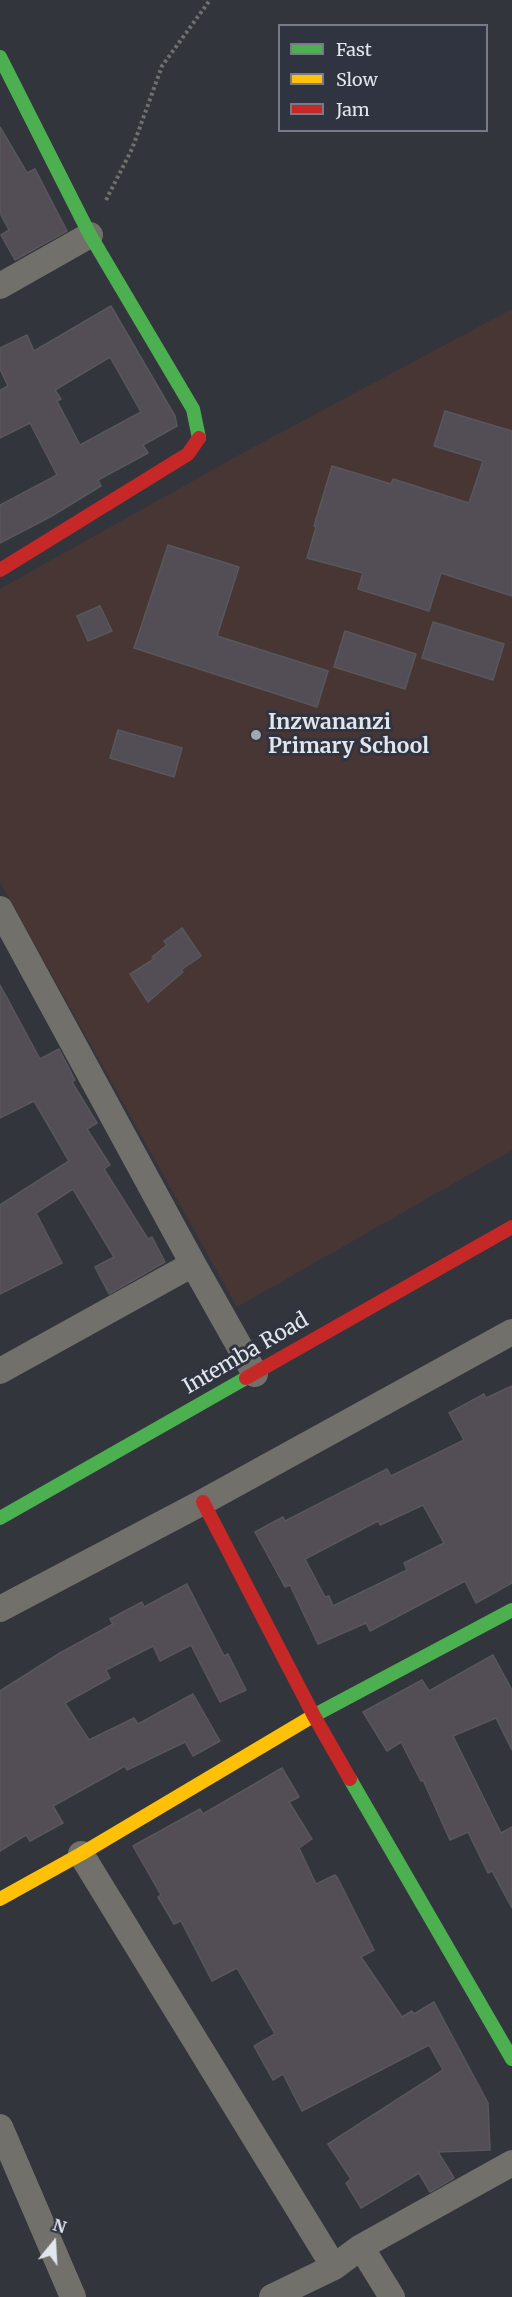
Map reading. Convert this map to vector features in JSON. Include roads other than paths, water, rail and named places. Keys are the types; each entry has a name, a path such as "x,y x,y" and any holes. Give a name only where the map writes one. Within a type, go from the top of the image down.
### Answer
{"street":[{"path":"0,57 90,235 193,409 199,438 188,454 0,570"},
{"path":"0,286 90,235"},
{"path":"0,909 255,1374"},
{"name":"Intemba Road","path":"0,1518 512,1227"},
{"path":"0,1371 193,1264"},
{"path":"0,1609 203,1502 512,1332"},
{"path":"203,1502 314,1716 512,2059"},
{"path":"0,1899 81,1854 314,1716 512,1610"},
{"path":"81,1854 334,2267"},
{"path":"0,2127 72,2297"},
{"path":"272,2297 334,2267 361,2247 512,2163"},
{"path":"361,2247 392,2297"}],"place":[{"name":"Inzwananzi Primary School","path":"256,735"}]}
